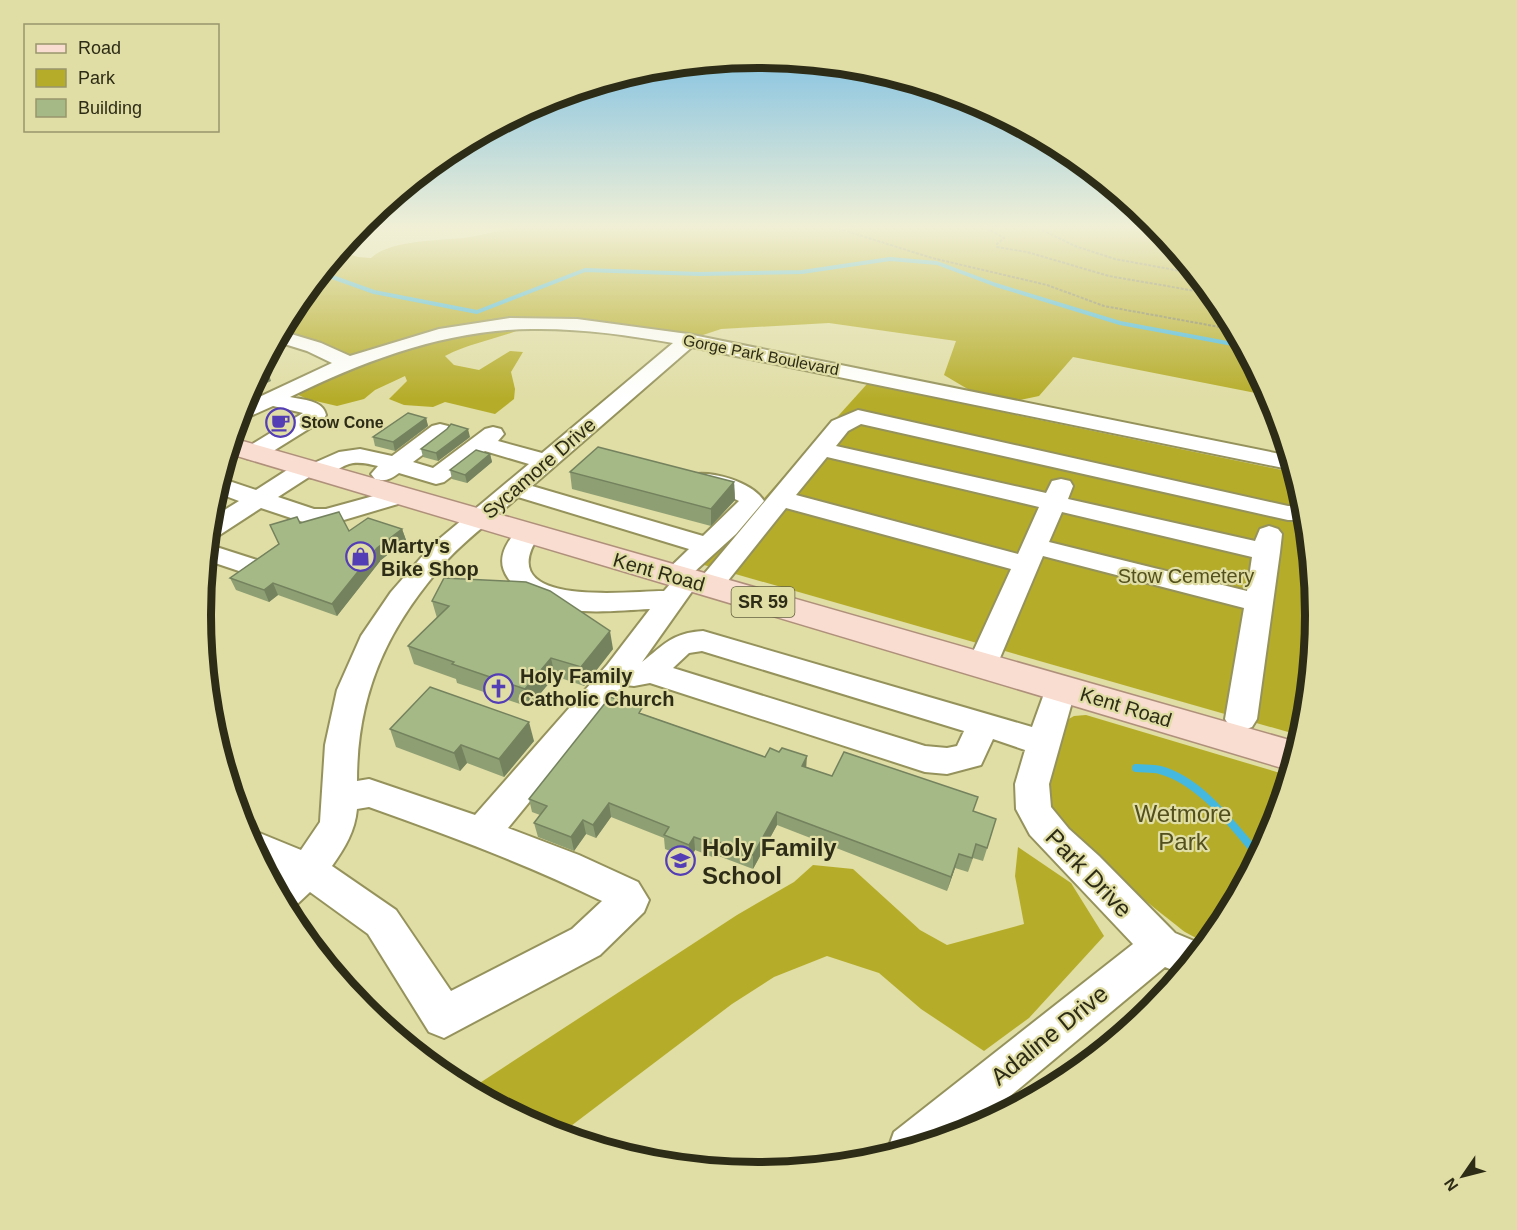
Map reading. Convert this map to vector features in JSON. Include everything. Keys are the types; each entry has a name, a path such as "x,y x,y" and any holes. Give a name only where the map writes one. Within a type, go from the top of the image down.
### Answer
{"main road":[{"name":"Kent Road","path":"242,450 368,486 401,486 479,520 685,586 982,665 1288,755"}],"street":[{"name":"Gorge Park Boulevard","path":"251,410 348,363 436,336 509,324 558,324 688,340 1283,461"},
{"path":"286,339 348,363"},
{"name":"Sycamore Drive","path":"285,891 308,870 332,837 338,822 341,745 345,717 353,690 376,636 400,598 430,562 513,488 688,340"},
{"path":"242,450 315,415 315,411 310,408 272,399"},
{"path":"527,534 515,552 515,569 532,589 549,596 585,602 645,599 685,586 779,498 840,426 858,417 1273,510 1296,513"},
{"path":"401,486 440,431"},
{"path":"227,488 312,517 320,517 401,486 436,477 487,439 555,453 593,453"},
{"path":"821,449 1267,552"},
{"path":"219,525 311,470 350,456 364,457 401,486"},
{"path":"982,665 1071,464"},
{"path":"482,833 618,673 685,586 708,546 727,529 752,498 742,491 673,473"},
{"path":"401,486 436,477"},
{"path":"513,488 708,546"},
{"path":"779,498 1031,555 1259,603"},
{"path":"1241,719 1273,510"},
{"path":"215,555 248,566"},
{"path":"618,673 634,676 650,672 678,645 688,640 703,640 982,726 1045,743"},
{"path":"650,672 925,759 947,761 969,756 982,726"},
{"name":"Park Drive","path":"1060,688 1032,784 1034,809 1042,825 1177,953"},
{"path":"264,850 308,870 382,922 444,1017 586,942 630,900 625,894 566,866 482,833 369,793 340,797"},
{"name":"Adaline Drive","path":"928,1135 1089,1002 1177,953"}],"path":[{"path":"1040,283 1104,306 1225,328"},
{"path":"1147,283 1201,294"}],"green space":[{"path":"323,283 1194,283 1233,341 1259,394 1073,357 1039,396 1020,400 971,391 944,375 956,341 829,323 721,329 688,340 533,324 445,356 454,365 479,370 510,351 523,352 511,372 515,389 514,399 495,414 445,402 433,407 404,405 389,399 407,381 405,376 375,390 364,399 337,406 307,399 288,390 336,368 331,361 286,338"},
{"name":"Stow Cemetery","path":"867,384 1286,471 1301,544 1306,615 1301,686 1292,733 704,565"},
{"name":"Wetmore Park","path":"1086,715 1282,774 1250,857 1233,889 1199,940 1185,932 1132,890 1087,851 1054,817 1048,805 1048,786 1067,720 1074,716"},
{"path":"1018,847 1071,883 1104,936 1029,1018 984,1051 921,1009 879,973 827,956 774,977 732,1004 568,1128 516,1106 478,1084 737,915 794,882 813,865 853,869 920,930 947,945 1024,924 1015,876"}],"building":[{"path":"408,413 426,418 393,442 373,437"},
{"path":"451,424 468,429 436,453 421,449 447,429"},
{"path":"598,447 734,482 711,509 570,472"},
{"path":"476,450 490,454 465,475 450,470"},
{"path":"339,512 349,531 368,518 402,529 377,548 332,604 273,583 264,590 230,578 279,544 270,525 297,517 300,523"},
{"path":"444,578 526,582 550,591 610,631 581,667 551,658 525,689 408,646 449,606 432,601"},
{"path":"430,687 529,722 499,759 461,745 454,753 390,729"},
{"path":"610,697 642,708 639,713 765,757 770,748 779,752 782,748 807,756 802,766 832,776 844,752 978,797 973,811 996,819 987,848 976,844 972,858 959,854 951,877 777,812 753,855 716,841 714,844 694,837 689,845 664,835 669,827 609,803 593,825 583,820 571,837 534,823 547,806 529,799"}],"waterway":[{"path":"350,283 374,292 477,312 551,283"},
{"path":"992,283 1120,323 1235,344"},
{"path":"1230,343 1235,344"},
{"path":"1136,768 1160,770 1189,784 1227,818 1253,849"}],"place":[{"name":"Stow Cone","path":"280,422"},
{"name":"Marty's Bike Shop","path":"360,557"},
{"name":"Holy Family Catholic Church","path":"499,688"},
{"name":"Holy Family School","path":"681,861"}]}
